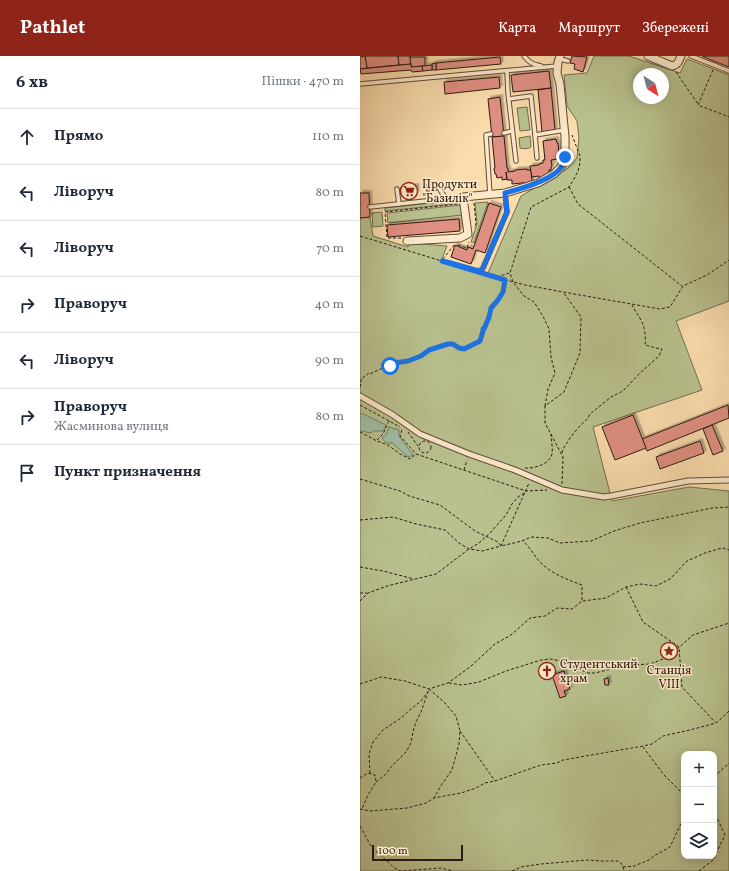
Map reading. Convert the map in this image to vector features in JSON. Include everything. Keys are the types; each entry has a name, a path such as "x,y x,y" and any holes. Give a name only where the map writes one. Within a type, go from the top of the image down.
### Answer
{"street":[{"path":"648,56 672,66 678,63 681,56"},
{"path":"405,239 460,238 468,234 464,200 505,193 538,183 554,174 562,167 565,157 568,131 557,73 557,66 560,57"},
{"path":"360,396 392,415 403,426 420,434 469,454 515,470 562,490 604,497 688,481 729,480"}],"lane":[{"path":"524,56 527,61 532,64 546,68"},
{"path":"691,56 729,71"},
{"path":"560,57 568,61"},
{"path":"360,84 557,66"},
{"path":"507,71 516,161"},
{"path":"509,99 531,96 537,158"},
{"path":"535,135 568,131"},
{"path":"504,133 512,132"},
{"path":"490,195 486,135 491,134"},
{"path":"439,188 446,199"},
{"path":"397,189 399,204"},
{"path":"483,268 507,212 505,193"},
{"path":"370,207 446,199 464,200"}],"path":[{"path":"672,66 698,105 729,117"},
{"path":"698,105 715,66"},
{"path":"562,455 545,423 545,406 548,389 555,373 551,357 549,329 534,302 524,296 513,282 510,273 531,207 569,187 578,171 580,156 568,131"},
{"path":"569,187 578,204 683,286"},
{"path":"405,239 387,238 385,212 464,200"},
{"path":"360,236 513,282 660,309 670,307 683,286 707,275 729,260"},
{"path":"442,261 479,271 483,268"},
{"path":"495,277 510,273"},
{"path":"360,387 361,378 394,363 408,361 421,356 429,350 448,344 453,344 464,349 478,342 483,329 486,326 491,308 503,292 505,280"},
{"path":"545,406 564,392 580,353 581,317 563,292"},
{"path":"562,490 562,455 563,449 570,438 590,414 611,397 623,391 659,356 662,349 645,345 646,338 642,322 632,305"},
{"path":"360,405 390,421 403,426 418,446 419,451"},
{"path":"377,441 383,434 390,421"},
{"path":"403,426 400,436 416,454 526,491 548,490"},
{"path":"360,432 388,445 410,459 416,454"},
{"path":"515,470 518,466 535,468 550,458 552,455 551,434"},
{"path":"413,452 419,451 426,454 431,449 428,442 425,441 418,446"},
{"path":"464,471 469,454"},
{"path":"501,546 532,477"},
{"path":"360,479 440,505 475,531 498,542 501,546"},
{"path":"360,593 368,593 387,586 436,574 486,537 502,521 518,497 526,491"},
{"path":"360,520 393,517 416,524 445,530 459,543 469,549 482,551 531,537 548,538 560,543 591,541 614,531 640,523 712,508 729,507"},
{"path":"522,540 529,546 533,554 543,565 561,577 582,585 582,601"},
{"path":"370,773 369,754 373,742 383,730 404,716 421,701 429,690 448,683 470,667 495,644 511,635 530,618 545,616 557,608 572,610 582,601 606,598 626,587 640,584 656,586 670,579 687,561 705,553 722,548 729,550"},
{"path":"360,568 382,571 414,580"},
{"path":"626,587 643,622 679,647"},
{"path":"360,601 368,593"},
{"path":"448,683 462,685 479,682 506,671 541,660 550,659 561,661 588,673 594,673 611,668 650,664 668,657 693,635 729,623"},
{"path":"679,647 682,687 716,723"},
{"path":"360,684 380,677 405,681 429,690 445,703 456,716 460,731 459,744 452,770 434,798"},
{"path":"429,690 416,722 410,745 406,752 386,774 376,782 361,809 370,811 407,808 426,803 434,798 461,793 541,765 652,744 663,736 716,723 729,711"},
{"path":"460,731 495,781"},
{"path":"643,746 664,775 681,792"},
{"path":"717,774 729,764"},
{"path":"360,778 370,773 375,775 376,782"},
{"path":"699,871 713,860 725,835 717,818"},
{"path":"623,867 634,866 648,860 670,846 681,823"},
{"path":"360,826 372,848 393,867 400,871 441,868 453,871"},
{"path":"512,871 521,867 541,864 587,860 618,861 622,864 624,871"}],"shaded area":[{"path":"594,56 629,56 665,68 633,68 633,104 669,104 669,69 680,73 687,59 729,75 729,301 676,321 702,390 593,427 612,501 689,487 729,491 729,871 360,871 360,218 370,217 373,236 408,247 409,243 447,246 442,259 488,273 521,196 567,169 577,158 579,138 577,121 567,106 564,75 587,73"},
{"path":"527,107 530,130 520,131 517,108"},
{"path":"530,136 531,147 526,149 520,148 519,138"},
{"path":"460,200 462,203 385,211 385,208"},
{"path":"488,202 474,243 471,242 477,224 475,203"},
{"path":"461,205 462,215 388,223 387,213"},
{"path":"382,212 383,226 373,227 372,213"},
{"path":"361,413 386,425 383,431 373,431 371,433 361,431"},
{"path":"389,427 399,430 399,436 413,455 408,457 392,443 386,443 382,438 386,435"}],"building":[{"path":"365,56 398,56 399,65 367,68"},
{"path":"365,56 367,68 360,69 360,57"},
{"path":"398,56 410,56 411,64 399,65"},
{"path":"572,56 587,57 583,72 574,69 575,64 570,63"},
{"path":"702,56 729,56 729,67 711,60"},
{"path":"410,57 425,57 425,66 411,67"},
{"path":"500,57 501,64 436,70 436,63"},
{"path":"436,63 436,70 432,70 432,64"},
{"path":"411,64 411,67 422,66 423,71 412,72 411,70 361,74 360,69"},
{"path":"432,65 432,70 423,71 422,66"},
{"path":"549,71 551,88 513,92 511,75"},
{"path":"499,77 500,88 445,94 444,82"},
{"path":"551,88 555,130 542,132 538,90"},
{"path":"500,97 504,136 492,137 488,99"},
{"path":"504,136 508,172 515,170 531,170 532,182 512,184 512,180 502,180 502,177 497,178 494,168 492,137"},
{"path":"556,139 558,143 559,155 558,159 551,160 552,166 551,170 549,170 549,175 539,178 539,176 532,177 530,166 539,165 543,163 543,160 545,160 543,141"},
{"path":"426,185 436,185 436,191 427,192"},
{"name":"Продукти \"Базилік\"","path":"416,186 417,193 401,195 400,188"},
{"path":"360,193 369,193 370,217 360,218"},
{"path":"489,203 501,207 485,253 476,250 471,264 451,257 455,245 467,250 468,247 473,249"},
{"path":"459,219 460,231 388,237 387,225"},
{"path":"728,405 729,418 647,451 642,439"},
{"path":"633,415 646,448 615,460 602,427"},
{"path":"712,425 723,451 713,455 703,429"},
{"path":"700,441 704,453 660,469 656,457"},
{"name":"Студентський храм","path":"551,667 553,673 544,676 542,674 542,669"},
{"path":"564,671 570,689 564,691 566,696 560,698 552,675"},
{"path":"608,678 609,685 605,685 604,679"}],"place":[{"name":"Продукти \"Базилік\"","path":"409,191"},
{"name":"Cтанція VIII","path":"669,651"},
{"name":"Студентський храм","path":"547,671"}],"route":[{"path":"390,366 394,363 408,361 421,356 429,350 448,344 453,344 464,349 480,341 491,308 503,292 505,280 442,261 479,271 483,268 507,212 505,193 538,183 554,174 562,167 565,157"}]}
